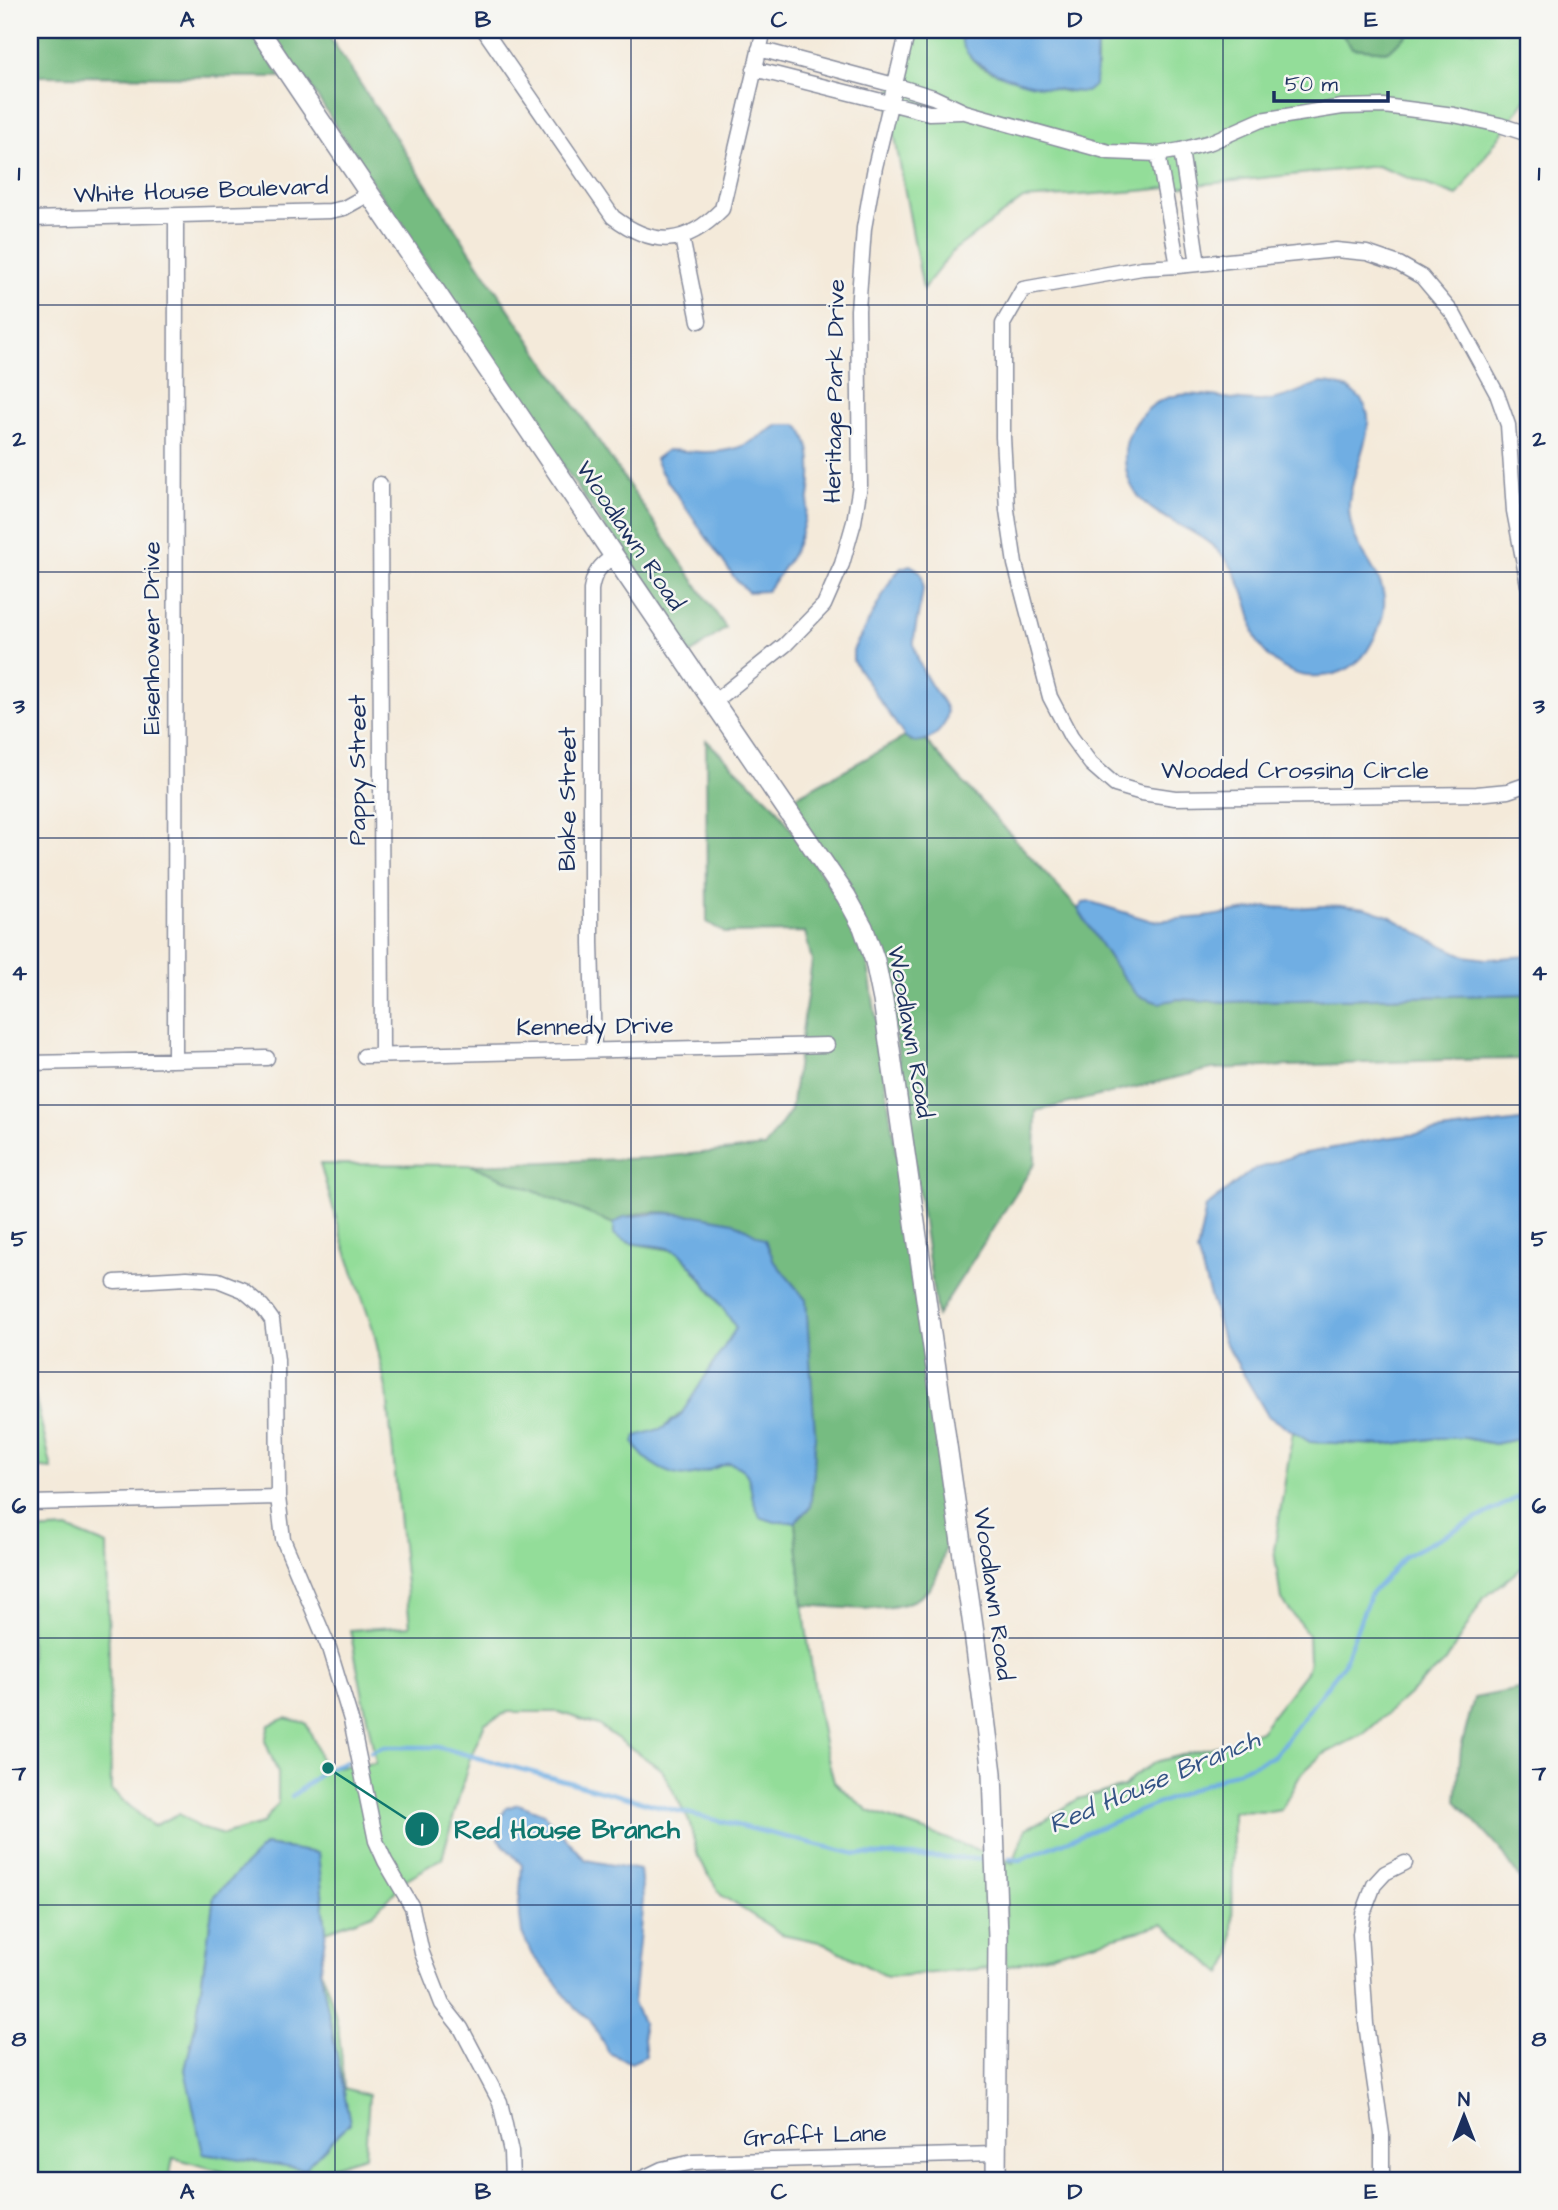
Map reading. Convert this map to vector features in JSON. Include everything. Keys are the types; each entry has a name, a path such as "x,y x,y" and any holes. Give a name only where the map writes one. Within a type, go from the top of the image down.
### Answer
{"street":[{"name":"Woodlawn Road","path":"260,30 846,896 863,927 875,961 883,1000 992,1773 998,1938 996,2180"},
{"path":"484,30 613,217 634,233 658,238 682,238 706,225 722,209 764,30"},
{"name":"Heritage Park Drive","path":"714,702 785,645 824,604 842,565 854,522 860,485 858,310 864,229 908,30"},
{"path":"759,49 894,85 933,97 965,112 1109,152 1158,155 1211,142 1261,120 1342,107 1384,106 1454,115 1528,134"},
{"path":"754,69 929,113 965,112"},
{"path":"1181,150 1198,264"},
{"path":"1158,155 1178,267"},
{"name":"White House Boulevard","path":"30,219 330,211 344,208 369,194"},
{"name":"Eisenhower Drive","path":"175,1060 176,216"},
{"path":"682,238 699,321"},
{"name":"Wooded Crossing Circle","path":"1528,585 1514,511 1508,425 1497,394 1454,315 1422,277 1399,264 1367,253 1336,250 1178,267 1142,268 1023,289 1003,324 1003,436 1007,509 1015,565 1050,697 1071,737 1091,764 1115,785 1142,793 1175,798 1477,794 1528,784"},
{"name":"Pappy Street","path":"380,484 382,1055"},
{"name":"Blake Street","path":"594,1050 591,943 591,590 595,574 603,563 614,556"},
{"name":"Kennedy Drive","path":"364,1056 827,1045"},
{"path":"30,1063 267,1058"},
{"path":"115,1282 187,1278 218,1280 243,1290 262,1306 272,1320 276,1360 278,1497 283,1539 329,1648 351,1720 376,1841 412,1907 422,1953 442,2004 461,2028 500,2102 511,2152 512,2180"},
{"path":"30,1503 278,1497"},
{"path":"1382,2180 1381,2134 1366,2024 1360,1934 1363,1914 1374,1885 1385,1873 1405,1863"},
{"name":"Grafft Lane","path":"639,2180 662,2169 693,2162 996,2154"}],"green space":[{"path":"30,30 250,30 281,77 30,76"},
{"path":"269,30 325,30 485,274 726,628 690,654 399,223 305,78 301,77"},
{"path":"912,30 962,30 960,33 968,54 979,65 1016,80 1067,92 1097,67 1094,30 1339,30 1352,48 1388,51 1414,30 1528,30 1528,96 1457,196 1377,166 1139,191 1023,199 954,250 923,289 888,100"},
{"path":"1339,30 1414,30 1388,51 1352,48"},
{"path":"905,737 911,741 926,741 1078,909 1114,965 1139,996 1159,1003 1178,999 1225,1002 1528,994 1528,1059 1212,1069 1036,1111 1035,1163 937,1316 890,998 790,800"},
{"path":"706,740 776,807 840,901 856,931 868,964 950,1518 944,1555 933,1583 917,1599 886,1608 851,1609 803,1605 795,1522 810,1507 815,1434 806,1300 774,1261 765,1240 709,1221 668,1213 648,1212 630,1216 614,1224 471,1165 649,1158 765,1147 791,1110 812,961 805,932 725,933 707,922"},
{"path":"320,1164 471,1165 614,1224 615,1234 629,1243 677,1251 692,1267 737,1328 687,1408 663,1428 715,1467 730,1463 743,1468 751,1482 753,1500 775,1522 795,1522 817,1705 834,1782 869,1811 989,1854 990,1968 887,1977 824,1943 782,1934 721,1895 698,1857 689,1821 662,1770 598,1725 559,1712 508,1712 485,1723 469,1761 442,1858 407,1879 373,1914 326,1931 318,1853 266,1845 214,1896 196,2022 185,2070 350,2123 320,1969 338,2027 344,2088 369,2095 365,2156 298,2177 271,2181 237,2176 173,2158 169,2180 30,2180 30,1956 37,1947 30,1935 30,1531 68,1529 107,1545 111,1790 153,1826 179,1814 200,1828 223,1835 262,1824 278,1803 278,1773 265,1741 269,1725 285,1718 306,1723 323,1768 376,1763 350,1630 410,1626 387,1393 374,1332"},
{"path":"30,1386 33,1388 52,1469 30,1467"},
{"path":"1293,1431 1310,1442 1384,1445 1439,1438 1465,1438 1494,1444 1523,1438 1528,1433 1528,1563 1484,1598 1446,1661 1364,1734 1322,1755 1301,1774 1281,1810 1233,1811 1232,1955 1222,1974 1163,1924 1006,1967 1005,1860 1013,1863 1026,1828 1045,1820 1078,1799 1124,1787 1134,1776 1155,1762 1229,1743 1260,1731 1306,1672 1309,1661 1308,1634 1281,1599 1274,1550"},
{"path":"1528,1687 1528,1891 1500,1849 1456,1801 1461,1748 1474,1698"}],"water":[{"path":"962,30 1094,30 1097,42 1095,85 1086,92 1071,91 1008,78 972,58 963,45"},
{"path":"1322,383 1349,390 1360,399 1367,411 1365,443 1349,504 1351,525 1382,588 1384,605 1380,625 1367,651 1356,664 1325,676 1307,676 1283,668 1269,657 1259,643 1239,581 1215,547 1150,508 1138,496 1129,480 1125,452 1130,434 1140,417 1158,402 1172,397 1201,395 1262,401"},
{"path":"779,425 797,425 805,436 811,468 808,505 799,538 785,566 767,591 748,592 736,580 661,472 655,459 667,450 726,451 749,443"},
{"path":"910,565 919,571 923,585 914,637 915,650 923,671 945,705 947,713 945,723 938,732 930,739 920,742 905,737 853,661 853,650 892,578 901,568"},
{"path":"1091,902 1152,921 1205,917 1266,907 1340,905 1366,908 1391,917 1465,956 1486,959 1528,956 1528,994 1225,1002 1178,999 1159,1003 1139,996 1114,965 1078,909 1083,903"},
{"path":"1528,1120 1528,1433 1523,1438 1494,1444 1465,1438 1439,1438 1384,1445 1310,1442 1268,1416 1223,1339 1197,1252 1206,1207 1251,1171 1296,1155 1386,1138"},
{"path":"662,1213 695,1215 733,1222 765,1240 774,1261 806,1300 815,1434 814,1471 810,1507 795,1522 775,1522 760,1517 748,1477 737,1466 730,1463 685,1476 667,1472 644,1457 634,1443 636,1436 663,1428 680,1416 736,1328 708,1286 676,1251 628,1242 614,1234 614,1224 624,1217"},
{"path":"518,1804 544,1814 586,1860 640,1870 643,1899 633,2003 642,2022 646,2056 631,2063 609,2053 590,2020 574,2007 532,1955 522,1933 519,1907 522,1865 498,1839 499,1821 506,1808"},
{"path":"265,1845 318,1853 326,1931 320,1969 350,2123 304,2169 203,2153 185,2070 196,2022 214,1896"}],"waterway":[{"name":"Red House Branch","path":"1010,1859 1020,1860 1274,1756 1343,1665 1370,1595 1405,1556 1528,1492"},
{"name":"Red House Branch","path":"371,1752 384,1747 438,1747 666,1808 856,1854 983,1859"},
{"name":"Red House Branch","path":"292,1796 328,1768 347,1761"}],"place":[{"name":"Red House Branch","path":"328,1768"}]}
